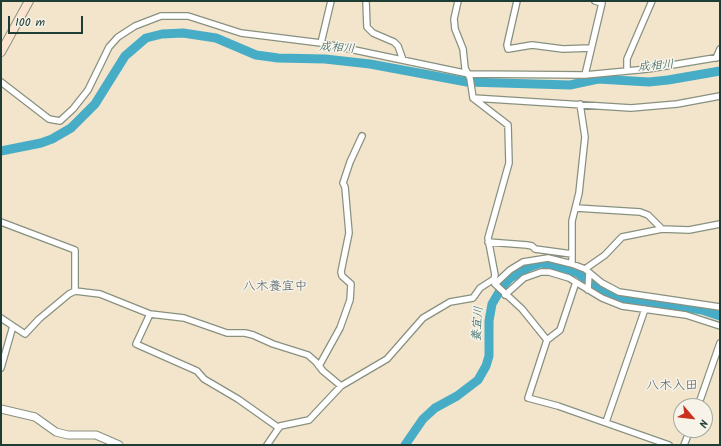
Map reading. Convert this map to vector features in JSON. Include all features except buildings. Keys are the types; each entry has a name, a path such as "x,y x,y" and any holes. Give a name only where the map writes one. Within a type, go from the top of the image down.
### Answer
{"main road":[{"path":"1,52 29,1"}],"street":[{"path":"322,43 331,1"},
{"path":"366,1 367,27 373,33 394,42 398,46 403,60"},
{"path":"458,1 454,19 455,29 462,49 465,68 470,76 473,95 508,125 509,163 488,242 495,275 495,283 505,295 522,309 547,340"},
{"path":"516,1 507,45 508,49 532,45 563,48 591,48"},
{"path":"585,75 602,3 595,1"},
{"path":"627,71 627,59 652,1"},
{"path":"1,82 49,119 60,121 73,109 88,90 109,47 118,37 135,26 161,16 188,16 241,33 322,43 470,76 585,75 627,71 718,58 720,49"},
{"path":"473,95 631,108 652,107 720,96"},
{"path":"572,264 572,220 579,193 585,137 580,104"},
{"path":"319,366 340,328 350,300 351,284 342,276 341,272 349,233 345,187 343,182 362,136"},
{"path":"576,208 640,212 648,215 662,229"},
{"path":"1,222 75,250 75,291"},
{"path":"588,290 588,273 618,240 662,229 689,230 720,224"},
{"path":"488,242 527,245 532,246 535,249 572,254"},
{"path":"267,445 280,426 309,420 341,386 387,359 423,318 450,302 473,298 480,288 495,283 510,270 530,260 548,258 572,264 619,292 720,307"},
{"path":"505,295 524,278 541,272 564,276 611,302 686,315 720,326"},
{"path":"576,282 560,330 547,340 528,398 558,406 669,445"},
{"path":"1,318 25,334 39,319 68,294 75,291 100,294 150,314 184,318 227,333 245,332 273,344 308,355 341,386"},
{"path":"606,422 645,309"},
{"path":"150,314 136,344 197,371 204,379 238,398 279,428"},
{"path":"1,368 13,326"},
{"path":"701,398 720,343"},
{"path":"1,409 35,418 56,432 96,435 119,445"}],"waterway":[{"name":"成相川","path":"1,151 41,143 52,139 71,128 95,104 125,56 146,38 162,34 183,33 216,38 256,55 278,58 325,59 370,64 467,82 570,85 598,79 649,82 720,71"},
{"name":"養宜川","path":"405,445 423,419 435,408 457,396 478,380 486,366 489,356 489,321 492,304 502,287 510,278 529,267 541,263 553,265 578,273 606,293 615,297 702,310 720,316"}],"district":[{"name":"八木養宜中","path":"275,288"},
{"name":"八木入田","path":"672,387"}]}
